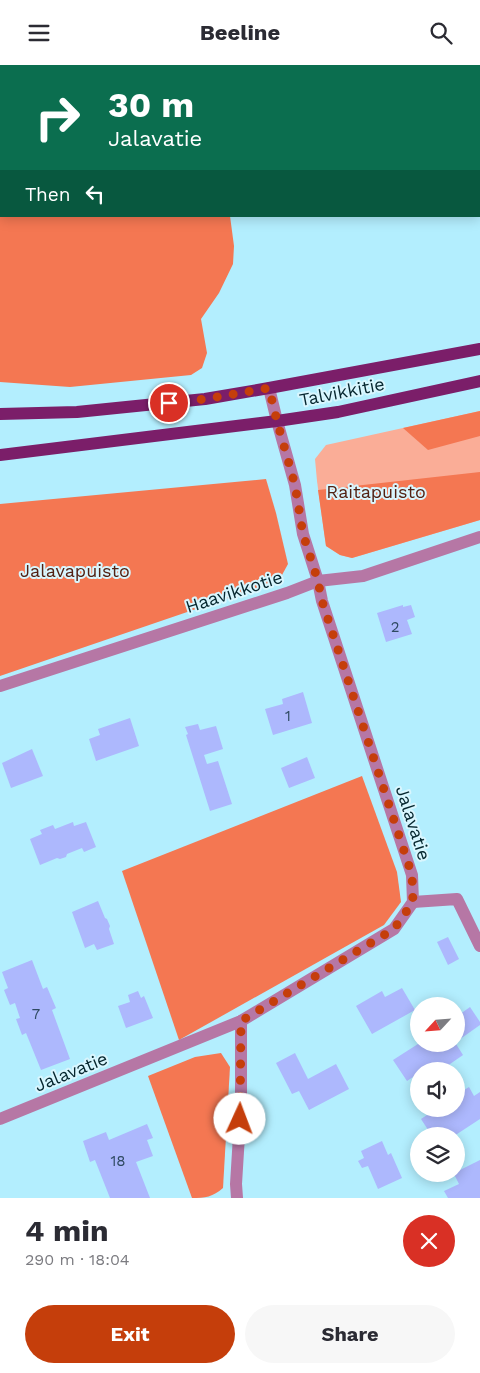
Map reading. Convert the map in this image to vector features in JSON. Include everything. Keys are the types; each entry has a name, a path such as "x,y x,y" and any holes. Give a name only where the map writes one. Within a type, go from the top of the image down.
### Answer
{"main road":[{"name":"Talvikkitie","path":"0,414 87,411 205,399 480,349"},
{"name":"Talvikkitie","path":"0,455 338,412 480,381"}],"street":[{"name":"Jalavatie","path":"0,1119 241,1021 394,929 413,902 412,875 322,601 318,581 303,534 295,485 269,388"},
{"name":"Haavikkotie","path":"0,686 287,593 318,581 363,576 480,537"},
{"path":"413,902 457,899 480,946"},
{"path":"237,1198 236,1183 241,1103 241,1021"}],"green space":[{"path":"0,217 230,217 234,246 233,264 219,293 201,319 207,353 202,368 191,375 70,387 0,382"},
{"name":"Raitapuisto","path":"480,411 480,520 352,558 340,555 326,546 315,459 326,445"},
{"path":"480,411 480,436 428,450 403,428"},
{"path":"480,472 480,520 352,558 340,555 326,546 318,490"},
{"name":"Jalavapuisto","path":"266,479 288,564 282,575 275,582 0,676 0,504"},
{"path":"362,776 397,872 401,902 384,925 179,1040 122,871"},
{"path":"221,1053 230,1067 223,1188 209,1196 192,1198 148,1076 195,1057"}],"building":[{"path":"403,605 403,607 411,605 415,617 407,620 412,634 386,642 377,613"},
{"path":"303,692 312,723 273,735 265,709 283,704 282,699"},
{"path":"130,718 139,746 96,761 89,739 100,735 98,729"},
{"path":"198,724 200,730 216,726 223,749 204,755 207,764 218,761 232,804 210,811 186,735 188,734 185,727"},
{"path":"32,749 43,776 11,788 2,763"},
{"path":"307,757 315,778 289,788 281,768"},
{"path":"73,822 74,826 86,822 96,847 84,852 82,848 67,854 66,857 57,858 40,865 30,839 42,834 40,830 53,825 55,829"},
{"path":"98,901 110,926 109,929 114,944 97,950 94,944 85,948 72,912"},
{"path":"448,937 459,959 448,965 437,942"},
{"path":"32,960 43,989 47,987 56,1008 52,1010 70,1059 41,1070 26,1033 22,1035 16,1019 20,1018 15,1003 10,1005 4,990 8,988 2,972"},
{"path":"402,988 410,1002 410,1013 372,1034 356,1006 382,991 385,997"},
{"path":"138,991 141,998 144,996 153,1018 126,1028 118,1006 130,1002 128,995"},
{"path":"470,1007 480,1025 465,1036 465,1011"},
{"path":"410,1049 410,1053 462,1053 463,1055 453,1062 410,1062 410,1079 407,1081 393,1060"},
{"path":"295,1053 308,1079 336,1064 349,1089 309,1110 299,1091 292,1094 276,1063"},
{"path":"469,1087 474,1096 480,1092 480,1119 465,1129 465,1127 426,1127 421,1119 424,1117 465,1117 465,1089"},
{"path":"147,1124 153,1138 147,1140 153,1156 136,1162 150,1198 110,1198 95,1160 90,1162 83,1141 106,1132 109,1140"},
{"path":"382,1141 388,1155 391,1153 402,1178 378,1189 368,1166 362,1168 358,1161 364,1158 361,1151"},
{"path":"480,1160 480,1198 448,1198 444,1191 459,1184 458,1182 465,1182 465,1168"}],"route":[{"path":"169,403 269,388 295,485 303,534 318,581 322,601 412,875 413,902 394,929 241,1021 240,1119"}]}
